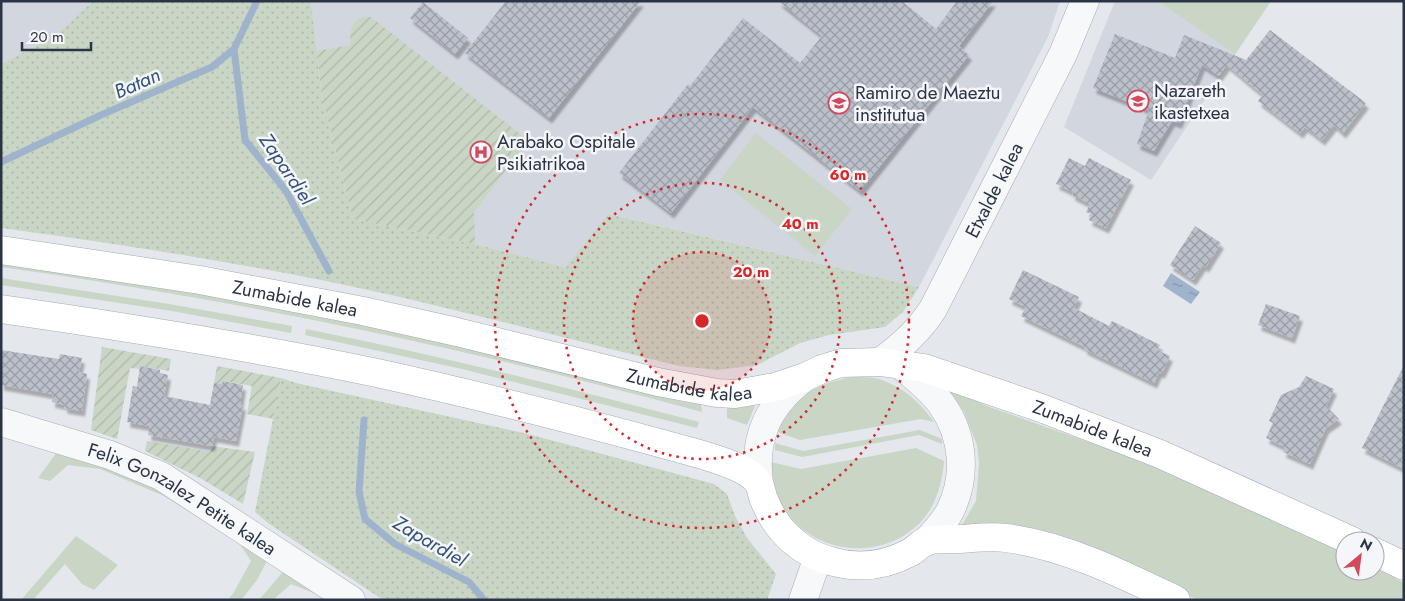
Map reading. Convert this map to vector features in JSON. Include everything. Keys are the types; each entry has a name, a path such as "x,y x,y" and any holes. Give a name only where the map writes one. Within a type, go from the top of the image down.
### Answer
{"main road":[{"name":"Zumabide kalea","path":"1,250 200,280 353,309 466,334 689,389 735,394 775,388 841,363 890,363 924,368 1094,428 1160,454 1335,533"},
{"path":"1,308 187,337 386,375 494,400 727,462 743,470 759,483 765,502 774,520 786,535 801,548 818,557 850,565 882,563 912,551 926,542 1004,538 1042,544 1087,560 1176,600"},
{"path":"1385,557 1404,566"}],"street":[{"name":"Etxalde kalea","path":"890,363 894,352 922,326 933,309 1062,54 1085,1"},
{"path":"890,363 930,391 942,404 950,419 959,445 961,475 957,494 950,512 926,542"},
{"path":"759,483 757,467 761,435 768,418 790,388 805,377"},
{"name":"Felix Gonzalez Petite kalea","path":"1,422 110,455 161,476 351,600"},
{"path":"803,600 818,557"}],"shaded area":[{"path":"1,1 93,1 56,35 1,64"},
{"path":"311,1 1060,1 1048,37 919,287 610,214 565,267 475,244 322,97"},
{"name":"Nazareth ikastetxea","path":"1115,1 1271,1 1151,180 1064,127"}],"green space":[{"path":"93,1 311,1 322,97 353,219 475,244 565,267 609,214 919,287 903,312 885,327 829,335 800,343 757,365 717,370 679,366 400,297 301,276 101,242 1,228 1,64 56,35"},
{"path":"1158,1 1271,1 1235,54"},
{"path":"362,17 371,17 529,141 474,212 475,244 353,219 322,97 317,51 350,45 353,25"},
{"path":"756,133 852,209 815,256 720,180"},
{"path":"1,263 211,296 419,337 684,402 701,404 702,412 528,367 354,328 178,295 1,267"},
{"path":"1,278 169,304 292,326 291,333 172,311 1,285"},
{"path":"306,329 552,384 699,422 697,428 462,369 305,335"},
{"path":"102,347 171,359 169,371 140,366 139,369 130,368 117,439 91,430"},
{"path":"217,366 281,378 273,419 247,414 252,386 223,381 222,384 214,383"},
{"path":"852,377 879,379 896,386 917,402 934,422 921,419 800,440 777,432 791,409 807,394 826,384"},
{"path":"281,378 296,383 528,434 714,484 727,494 735,516 747,538 776,574 767,600 383,600 268,523 255,512"},
{"path":"947,388 987,406 1167,470 1335,548 1335,581 1385,581 1385,573 1404,583 1404,600 1199,600 1058,542 958,532 976,501 979,463 977,445 964,412"},
{"path":"755,406 747,425 727,418 727,407"},
{"path":"920,430 942,439 942,444 919,435 802,457 775,450 775,443 803,451"},
{"path":"147,441 210,452 212,446 255,452 243,504 200,478 145,451"},
{"path":"60,448 117,465 270,555 257,580 241,600 228,600 251,561 239,543 164,496 100,469 68,465 50,481 38,478"},
{"path":"916,448 944,461 936,498 932,507 913,529 897,539 880,545 863,548 845,547 828,543 811,535 797,524 785,510 777,493 771,462 801,469"},
{"path":"76,536 118,565 94,590 82,584 65,564 33,600 21,600"},
{"path":"286,568 321,596 291,584 273,600 259,600"}],"water":[{"path":"1171,273 1200,292 1191,304 1163,286"}],"building":[{"path":"506,1 641,1 549,118 465,53"},
{"path":"778,1 902,1 936,29 957,1 993,1 959,46 969,55 860,191 753,107 671,213 619,173 688,84 690,86 743,18 800,63 822,36"},
{"path":"423,2 468,38 455,54 410,18"},
{"path":"1270,30 1366,103 1343,133 1334,125 1322,140 1305,127 1300,133 1258,101 1263,95 1227,65 1219,76 1202,65 1179,123 1172,121 1154,151 1137,144 1149,110 1093,88 1115,34 1175,58 1184,35 1246,60"},
{"path":"1069,158 1085,166 1089,158 1131,180 1106,228 1089,220 1092,214 1086,212 1090,204 1072,195 1073,192 1056,184"},
{"path":"1195,226 1221,243 1206,267 1203,265 1193,280 1170,265"},
{"path":"1023,270 1079,297 1074,308 1109,326 1112,321 1160,345 1157,350 1170,356 1162,373 1159,372 1154,383 1021,316 1026,307 1009,299"},
{"path":"1266,304 1300,316 1292,338 1258,325"},
{"path":"1,350 59,359 60,354 82,358 79,372 87,374 82,411 64,408 65,405 52,402 53,394 1,385"},
{"path":"1404,365 1404,469 1362,448"},
{"path":"140,366 160,370 160,373 168,375 164,396 210,405 214,383 222,384 223,381 243,385 240,405 243,405 236,441 214,437 212,446 148,435 150,426 127,422 133,386 137,387"},
{"path":"1306,376 1334,389 1326,406 1339,419 1326,428 1310,464 1283,452 1285,447 1266,438 1273,423 1269,421 1281,395 1299,387"}],"waterway":[{"name":"Batan","path":"1,162 101,115 212,67 234,49 257,1"},
{"name":"Zapardiel","path":"234,49 245,140 286,191 329,271"},
{"name":"Zapardiel","path":"364,420 359,492 365,519 395,544 469,582 484,600"}],"place":[{"name":"Nazareth ikastetxea","path":"1138,101"},
{"name":"Ramiro de Maeztu institutua","path":"839,103"},
{"name":"Arabako Ospitale Psikiatrikoa","path":"481,152"}]}
